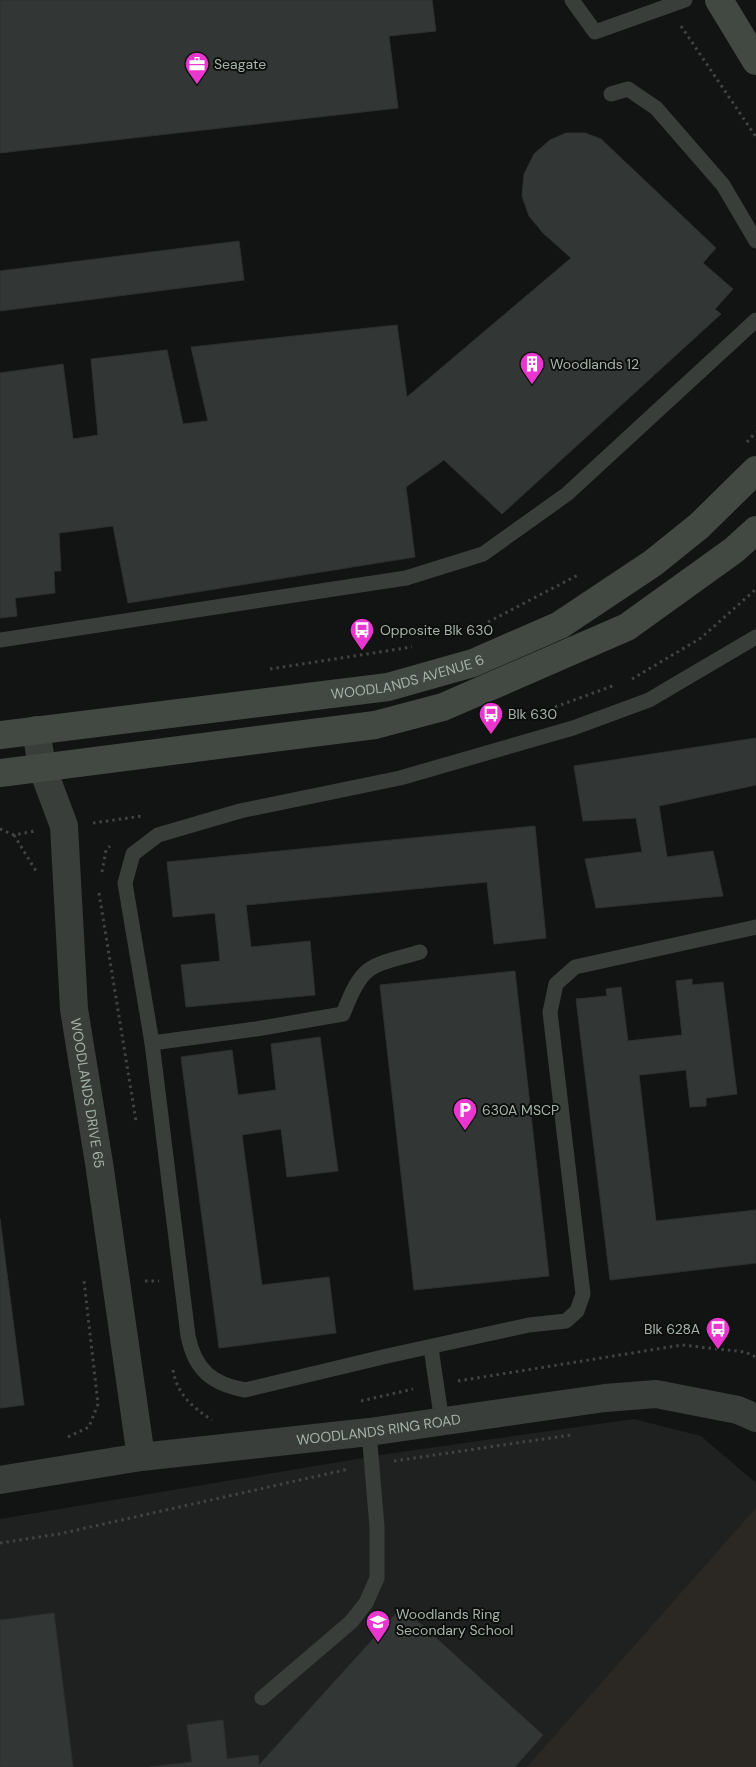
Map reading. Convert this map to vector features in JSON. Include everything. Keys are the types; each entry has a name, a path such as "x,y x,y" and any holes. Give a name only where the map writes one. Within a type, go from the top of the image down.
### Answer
{"street":[{"path":"719,0 756,61"},
{"name":"WOODLANDS AVENUE 6","path":"0,735 388,687 473,663 560,625 653,563 700,526 756,470"},
{"name":"WOODLANDS AVENUE 6","path":"0,773 375,725 443,707 627,627 734,550 756,530"},
{"name":"WOODLANDS DRIVE 65","path":"36,730 42,767 64,826 74,1009 99,1163 141,1457"},
{"name":"WOODLANDS RING ROAD","path":"0,1480 141,1457 368,1432 605,1398 656,1394 738,1410 756,1418"}],"lane":[{"path":"572,0 595,32 685,0"},
{"path":"611,94 628,89 656,108 723,186 756,241"},
{"path":"0,640 406,578 483,554 567,494 756,320"},
{"path":"756,637 649,700 573,728 400,778 240,811 158,835 134,854 125,883 152,1043 188,1336 192,1355 206,1374 226,1387 245,1390 388,1356 529,1326 566,1321 577,1311 583,1294 550,1012 556,984 575,967 756,927"},
{"path":"152,1043 256,1029 343,1014 354,987 364,971 378,964 420,952"},
{"path":"431,1348 442,1422"},
{"path":"262,1698 351,1622 366,1603 377,1578 377,1527 368,1432"}],"path":[{"path":"668,7 756,137"},
{"path":"742,446 756,432"},
{"path":"485,624 587,570"},
{"path":"260,671 422,646"},
{"path":"0,829 14,835"},
{"path":"68,1438 89,1427 98,1404 84,1287"},
{"path":"0,1543 59,1534 372,1464 577,1434"}],"shaded area":[{"name":"Woodlands Ring Secondary School","path":"634,1419 701,1436 756,1483 756,1767 0,1767 0,1519 387,1454"},
{"path":"756,1508 756,1767 527,1767"}],"building":[{"name":"Seagate","path":"0,0 432,0 436,31 389,36 398,108 0,153"},
{"name":"Woodlands 12","path":"566,133 585,133 601,139 716,248 703,263 733,289 715,309 721,314 502,514 444,460 406,487 415,557 128,603 113,526 59,533 61,571 54,571 55,593 15,598 17,616 0,618 0,373 63,364 73,439 98,435 91,359 167,350 183,424 208,421 191,347 397,325 407,397 571,258 543,233 529,216 522,196 524,174 534,154 550,140"},
{"path":"239,241 244,280 0,311 0,271"},
{"path":"756,738 756,785 659,806 667,857 713,851 723,896 596,908 585,859 642,852 636,818 583,821 574,766"},
{"path":"535,826 546,938 494,944 487,882 246,905 251,947 310,941 315,995 186,1007 181,965 220,961 215,913 173,917 167,862"},
{"name":"630A MSCP","path":"515,971 549,1276 414,1290 380,985"},
{"path":"692,979 692,985 723,982 737,1094 706,1098 706,1106 690,1107 686,1070 639,1075 656,1221 756,1210 756,1263 610,1280 576,999 607,996 606,989 621,987 628,1041 682,1035 676,981"},
{"path":"320,1037 338,1171 287,1177 281,1129 242,1135 262,1285 329,1277 336,1333 219,1348 181,1057 232,1050 238,1095 276,1090 271,1044"},
{"path":"0,1219 24,1405 0,1408"},
{"path":"402,1607 543,1735 515,1767 150,1767 192,1762 187,1725 223,1720 227,1759 258,1755 259,1765"},
{"path":"54,1613 73,1767 0,1767 0,1620"}],"place":[{"name":"Seagate","path":"197,85"},
{"name":"Woodlands 12","path":"532,385"},
{"name":"Opposite Blk 630","path":"362,651"},
{"name":"Blk 630","path":"491,735"},
{"name":"630A MSCP","path":"465,1131"},
{"name":"Blk 628A","path":"718,1350"},
{"name":"Woodlands Ring Secondary School","path":"378,1643"}]}
